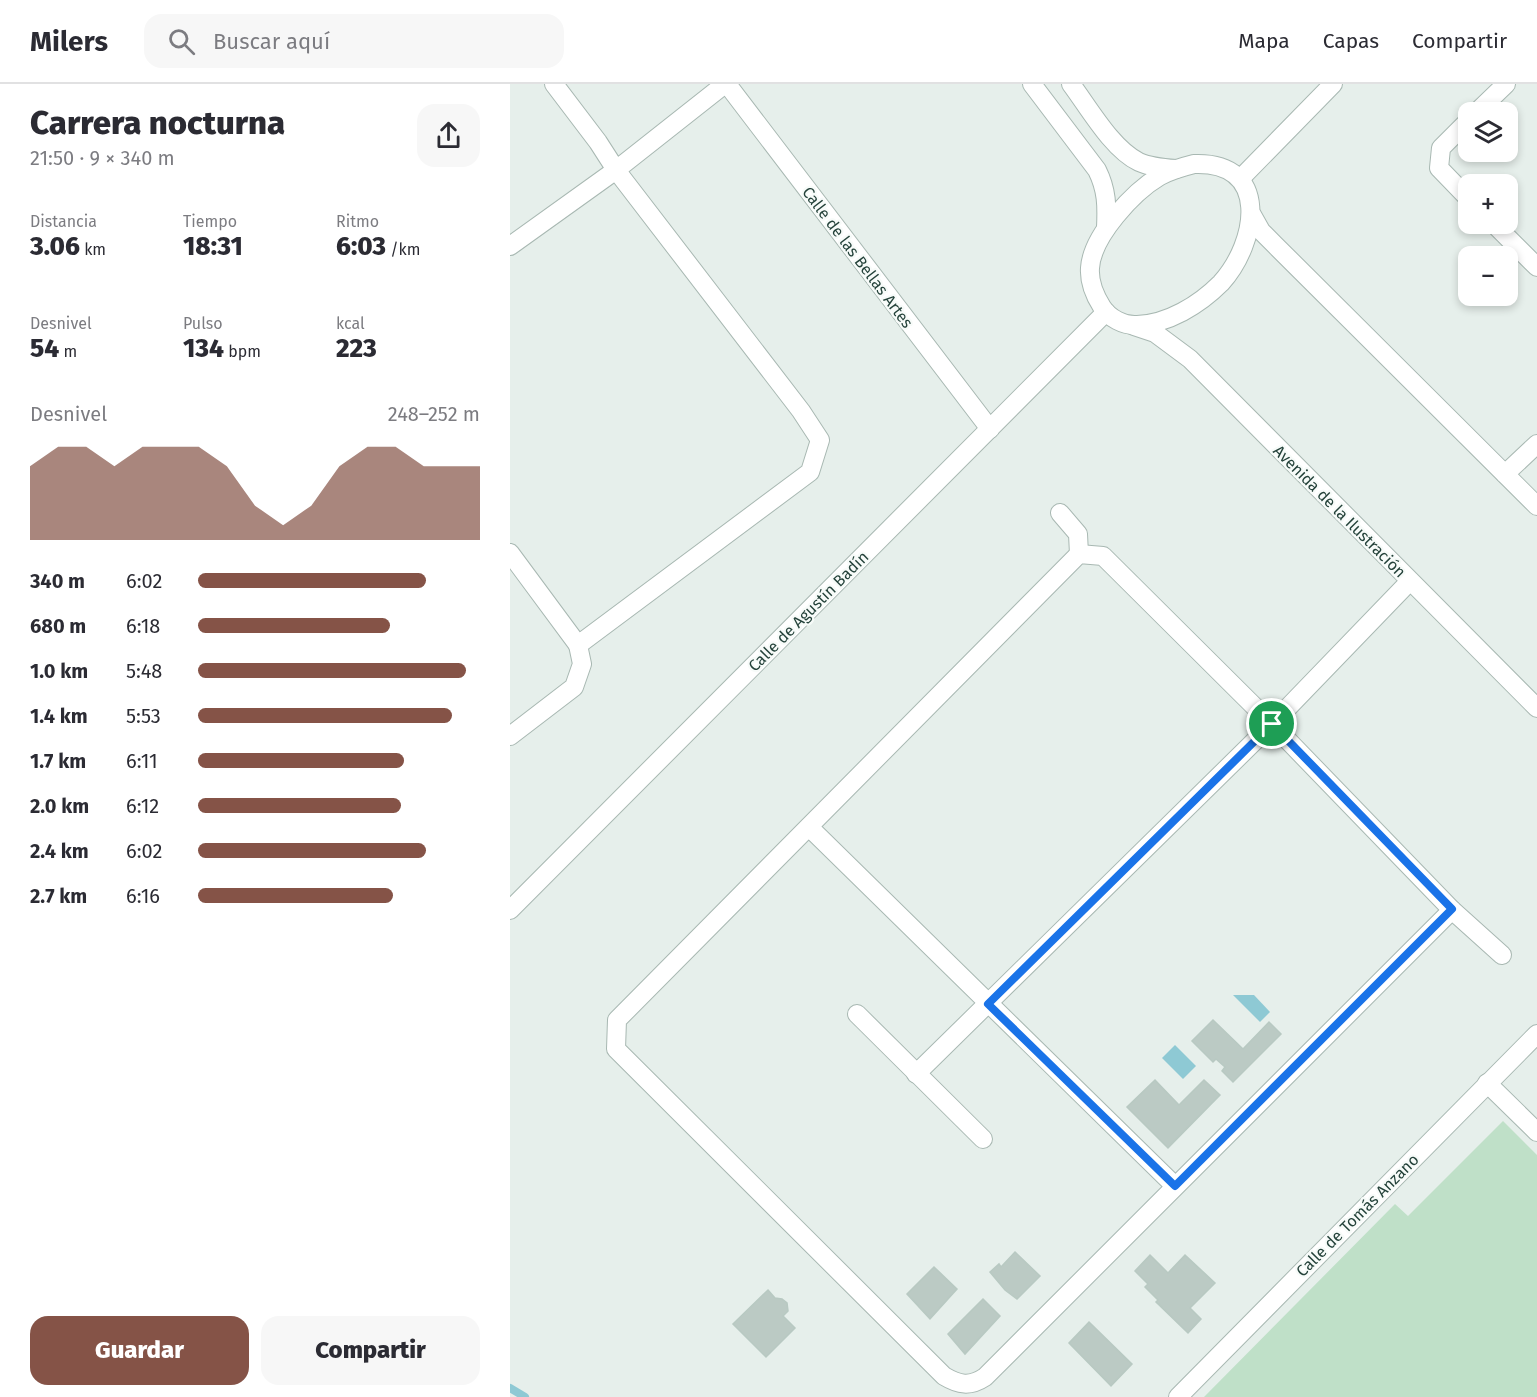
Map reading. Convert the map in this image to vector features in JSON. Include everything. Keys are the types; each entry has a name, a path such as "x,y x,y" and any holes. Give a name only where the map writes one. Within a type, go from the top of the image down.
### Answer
{"street":[{"path":"554,84 616,170 801,411 820,440 810,472 578,645"},
{"path":"510,246 616,170 726,84"},
{"name":"Calle de las Bellas Artes","path":"726,84 990,429"},
{"path":"1032,84 1105,184 1108,200 1106,228"},
{"path":"1071,84 1115,143 1128,156 1141,163 1159,168 1209,164 1224,168 1241,178 1249,194 1252,214 1261,231 1537,506"},
{"path":"1241,178 1333,84"},
{"path":"1487,102 1506,84"},
{"path":"1458,131 1441,148 1439,168 1458,188"},
{"path":"1176,168 1158,177 1138,194 1106,228 1095,247 1090,268 1092,287 1106,312 1120,322 1134,326 1155,323 1172,317 1206,296 1222,281 1236,261 1246,239 1252,214"},
{"path":"1504,234 1537,267"},
{"name":"Calle de Agustín Badín","path":"510,910 1106,312"},
{"name":"Avenida de la Ilustración","path":"1134,326 1155,333 1190,359 1537,708"},
{"path":"1505,474 1537,444"},
{"path":"1060,513 1078,534 1079,554 617,1020 616,1049 944,1376 965,1385 977,1383 1452,909"},
{"path":"510,554 578,645 582,664 574,687 510,735"},
{"path":"1079,554 1103,556 1272,724 1452,909 1502,955"},
{"path":"916,1074 1272,724 1410,581"},
{"path":"808,827 1175,1186"},
{"path":"857,1014 983,1139"},
{"name":"Calle de Tomás Anzano","path":"1178,1397 1537,1034"},
{"path":"1487,1083 1537,1132"}],"green space":[{"path":"1503,1121 1537,1155 1537,1397 1204,1397 1395,1204 1408,1216"}],"water":[{"path":"1233,995 1254,995 1270,1012 1260,1022"},
{"path":"1175,1045 1196,1066 1183,1079 1162,1058"}],"building":[{"path":"1213,1020 1243,1049 1269,1022 1281,1034 1233,1082 1222,1071 1225,1067 1216,1059 1213,1062 1192,1041"},
{"path":"1155,1080 1179,1105 1204,1080 1220,1095 1168,1148 1127,1107"},
{"path":"1015,1252 1040,1276 1017,1299 1005,1290 990,1272 999,1264 1001,1267"},
{"path":"1150,1255 1168,1273 1185,1255 1215,1283 1190,1308 1201,1319 1188,1333 1156,1302 1158,1300 1145,1287 1148,1284 1135,1271"},
{"path":"934,1267 957,1289 930,1319 907,1294"},
{"path":"768,1290 775,1298 787,1303 788,1311 783,1316 795,1328 766,1357 733,1324"},
{"path":"983,1299 1000,1316 965,1354 948,1334"},
{"path":"1089,1322 1132,1364 1111,1386 1069,1343"}],"waterway":[{"path":"510,1388 525,1397"}],"route":[{"path":"1272,724 1452,909 1175,1186 988,1004 1272,724"}]}
